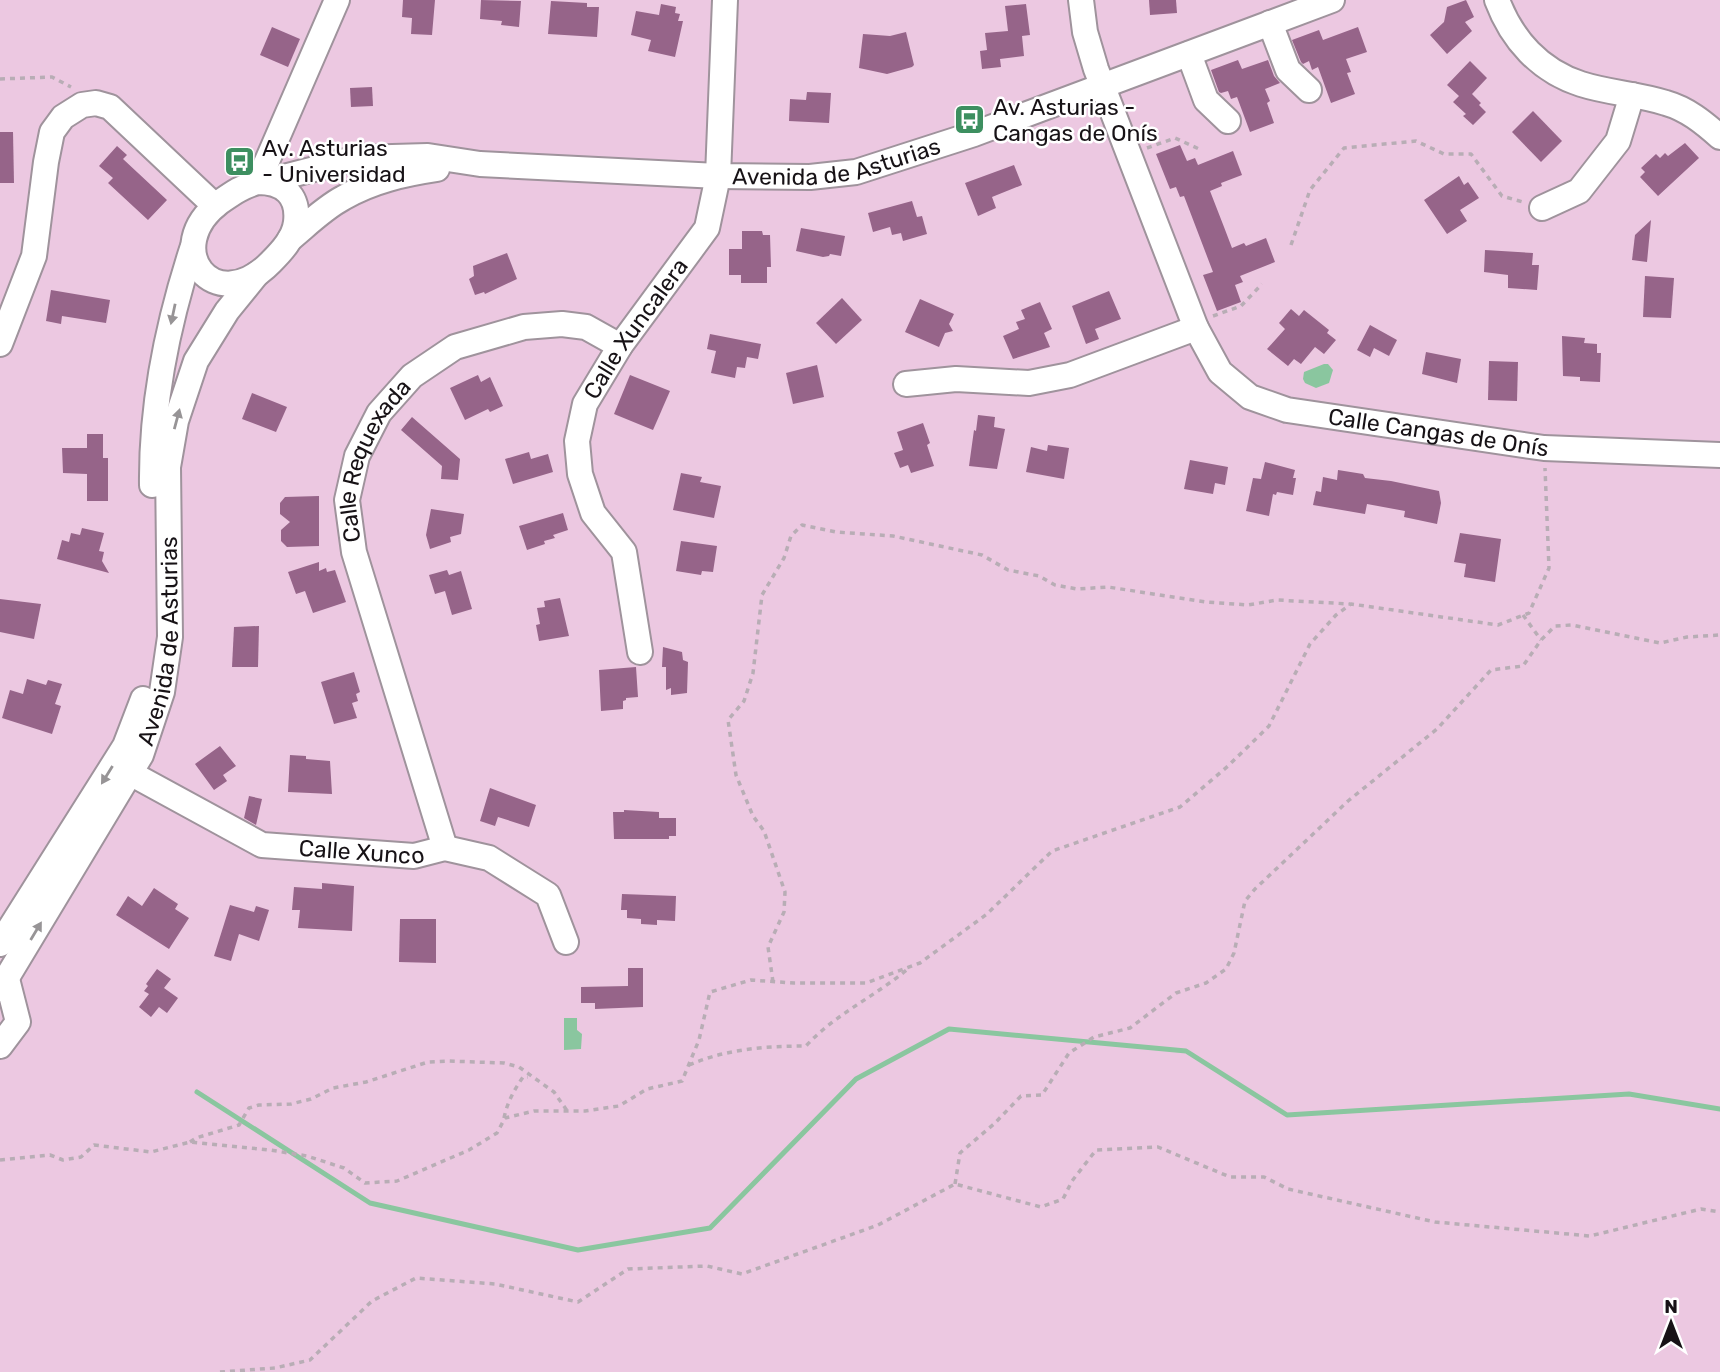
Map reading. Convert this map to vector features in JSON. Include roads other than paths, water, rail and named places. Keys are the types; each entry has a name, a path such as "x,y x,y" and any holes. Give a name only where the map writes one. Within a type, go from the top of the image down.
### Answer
{"street":[{"path":"261,182 337,0"},
{"name":"Calle Xuncalera","path":"640,652 624,552 593,513 580,474 577,440 585,404 620,346 707,228 718,176 724,0"},
{"name":"Calle Cangas de Onís","path":"1081,0 1085,32 1102,86 1195,326 1220,372 1250,397 1287,410 1544,448 1720,455"},
{"name":"Avenida de Asturias","path":"261,182 356,158 428,156 480,164 718,176 810,177 856,172 961,138 1332,0"},
{"path":"1497,0 1503,18 1520,44 1547,68 1580,84 1667,103 1696,116 1720,137"},
{"path":"1270,23 1288,70 1309,90"},
{"path":"1189,54 1206,100 1227,121"},
{"path":"1542,208 1579,191 1618,141 1632,95"},
{"path":"0,344 7,312 34,256 52,132 63,117 82,105 96,103 110,107 215,206"},
{"name":"Avenida de Asturias","path":"290,239 341,199 375,183 405,174 480,164"},
{"path":"261,182 274,183 284,188 292,197 296,226 290,239 282,252 257,274 239,283 223,285 210,280 199,270 192,249 198,229 215,206 236,190 261,182"},
{"name":"Avenida de Asturias","path":"2,937 125,746 146,692 154,636 152,467 157,387 176,298 192,249"},
{"name":"Avenida de Asturias","path":"4,984 141,755 162,692 170,636 168,467 176,421 196,361 228,311 257,274"},
{"name":"Calle Requexada","path":"445,848 354,552 347,500 357,456 379,413 412,376 455,347 524,327 562,324 586,327 620,346"},
{"path":"906,384 956,379 1029,383 1070,375 1195,326"},
{"name":"Calle Xunco","path":"130,773 262,845 414,856 445,848 489,859 548,895 566,943"},
{"path":"0,1046 18,1022 4,984"}],"waterway":[{"path":"197,1092 370,1203 578,1250 710,1228 856,1079 949,1029 1186,1051 1287,1115 1629,1094 1720,1109"}],"place":[{"name":"Av. Asturias - Cangas de Onís","path":"970,120"},
{"name":"Av. Asturias - Universidad","path":"239,161"}]}
